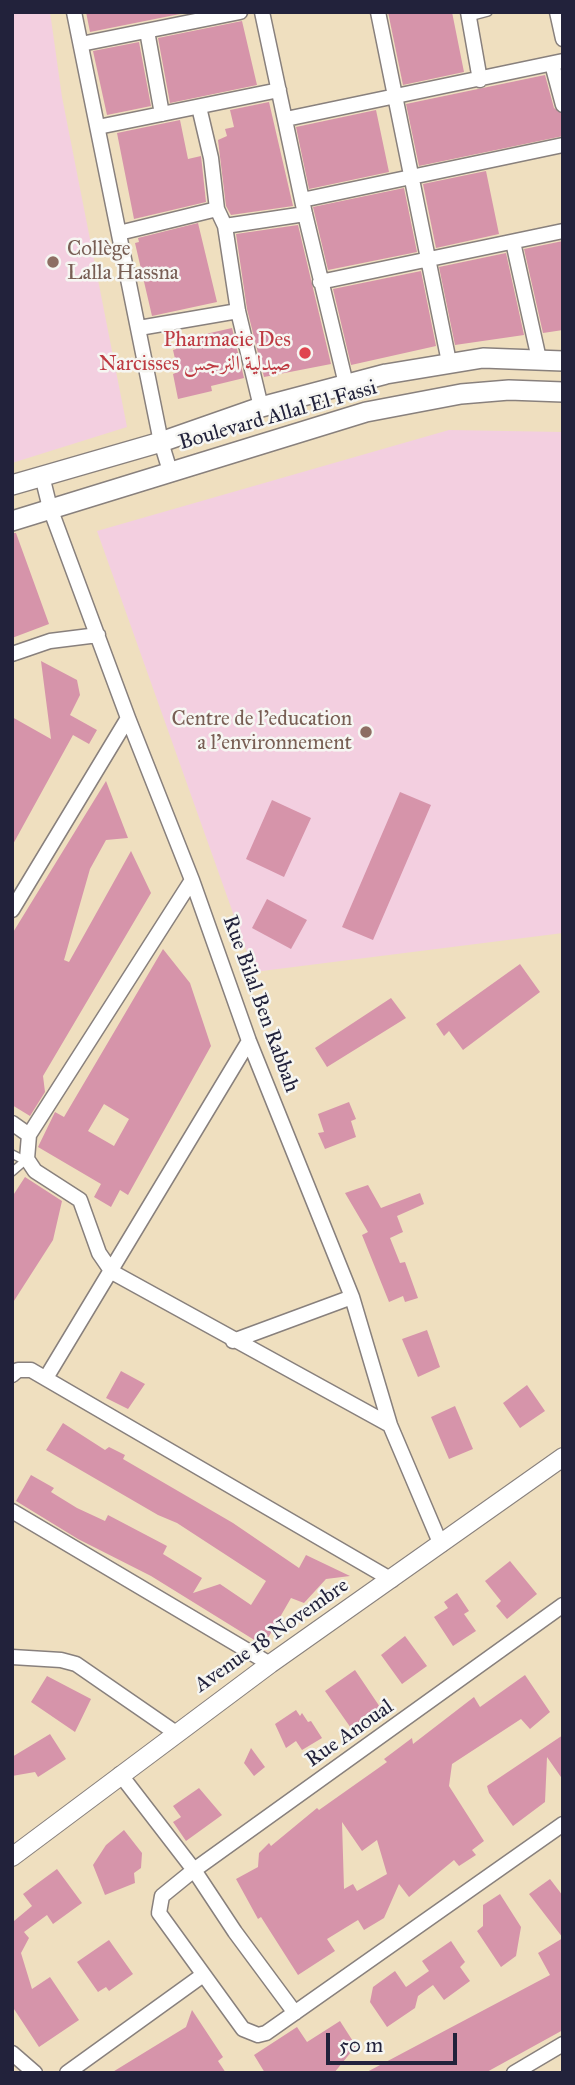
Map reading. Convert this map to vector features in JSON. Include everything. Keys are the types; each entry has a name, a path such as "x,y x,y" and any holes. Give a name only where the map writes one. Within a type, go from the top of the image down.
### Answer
{"main road":[{"name":"Boulevard Allal El Fassi","path":"12,485 161,442 261,407 346,384 449,362 484,358 563,361"},
{"name":"Boulevard Allal El Fassi","path":"12,521 170,471 412,402 509,390 563,392"}],"street":[{"path":"74,12 161,442 170,471"},
{"path":"80,44 240,12"},
{"path":"262,12 320,282 346,384"},
{"path":"377,12 430,259 449,362"},
{"path":"557,12 563,39"},
{"path":"468,15 481,80"},
{"path":"147,31 162,114"},
{"path":"286,119 557,63 563,105"},
{"path":"98,127 279,90"},
{"path":"199,107 211,158 217,209 225,226 238,312 261,407"},
{"path":"225,226 412,176 563,145"},
{"path":"119,233 217,209"},
{"path":"320,282 563,231"},
{"path":"513,242 539,359"},
{"path":"139,328 238,312"},
{"name":"Rue Bilal Ben Rabbah","path":"42,476 50,508 192,880 249,1041 352,1297 390,1425 441,1545"},
{"path":"12,654 50,641 98,635"},
{"path":"12,910 128,718"},
{"path":"192,880 29,1135 25,1159 35,1171 80,1200 99,1253 112,1272 233,1341 390,1425"},
{"path":"46,1378 249,1041"},
{"path":"12,1123 29,1135"},
{"path":"233,1341 352,1297"},
{"path":"12,1376 18,1370 31,1370 46,1378 392,1580"},
{"name":"Avenue 18 Novembre","path":"12,1857 270,1664 563,1457"},
{"path":"12,1511 270,1664"},
{"name":"Rue Anoual","path":"203,1975 159,1913 162,1896 194,1870 563,1605"},
{"path":"12,1657 61,1660 76,1664 176,1733"},
{"path":"120,1774 194,1870 235,1932 295,2013"},
{"path":"67,2073 203,1975 243,2029 251,2033 266,2033 563,1824"},
{"path":"514,2073 563,2044"},
{"path":"12,2053 35,2073"}],"lane":[{"path":"468,15 488,12"},
{"path":"12,1154 25,1159 12,1172"}],"shaded area":[{"name":"Collège Lalla Hassna","path":"12,12 50,12 62,97 127,427 12,463"},
{"name":"Centre de l'education a l'environnement","path":"449,430 563,432 563,933 254,972 97,531"}],"building":[{"path":"86,12 190,12 90,32"},
{"path":"388,12 452,12 464,72 403,85"},
{"path":"242,21 257,85 170,103 158,38"},
{"path":"139,42 151,106 107,115 93,51"},
{"path":"545,75 554,108 563,114 563,136 419,166 406,104"},
{"path":"269,102 293,206 231,215 226,206 218,140 227,136 225,129 234,127 230,110"},
{"path":"376,110 389,172 309,189 296,127"},
{"path":"180,120 188,159 201,156 206,202 134,219 117,133"},
{"path":"486,171 499,234 436,248 423,184"},
{"path":"404,188 417,252 328,270 313,207"},
{"path":"198,223 217,302 152,316 135,243 139,242 138,238"},
{"path":"298,225 331,364 264,377 247,309 236,234"},
{"path":"563,241 563,330 543,333 524,249"},
{"path":"506,253 524,335 455,345 439,267"},
{"path":"421,271 436,346 351,365 333,289"},
{"path":"232,328 244,378 211,386 212,391 178,399 173,374 178,372 173,350 176,349 175,341"},
{"path":"12,533 16,533 49,624 12,638"},
{"path":"41,661 77,680 80,695 70,715 97,730 89,744 73,735 12,846 12,717 51,739"},
{"path":"106,781 128,838 106,840 90,869 64,960 69,962 131,851 151,893 43,1076 45,1092 30,1116 12,1105 12,934"},
{"path":"400,792 431,805 373,940 342,927"},
{"path":"272,800 311,818 284,877 246,859"},
{"path":"267,899 307,920 291,949 252,928"},
{"path":"163,949 190,983 211,1046 128,1195 120,1190 111,1207 94,1197 101,1184 38,1147 55,1112 64,1117","holes":["104,1104 129,1119 114,1146 88,1131"]},
{"path":"520,964 540,992 463,1050 449,1031 444,1036 436,1024"},
{"path":"391,998 406,1018 327,1067 315,1048"},
{"path":"349,1102 356,1119 351,1121 356,1137 325,1149 318,1133 324,1132 318,1114"},
{"path":"25,1177 62,1201 53,1240 12,1304 12,1197"},
{"path":"368,1185 381,1208 420,1193 424,1204 397,1216 403,1232 390,1238 400,1263 405,1262 418,1298 405,1302 403,1296 389,1302 362,1235 368,1232 345,1193"},
{"path":"427,1330 440,1367 418,1377 402,1339"},
{"path":"121,1371 145,1384 128,1409 106,1398"},
{"path":"527,1385 545,1411 520,1428 503,1403"},
{"path":"455,1406 473,1449 449,1459 431,1417"},
{"path":"63,1423 105,1450 109,1447 125,1455 123,1459 233,1523 299,1568 306,1555 350,1576 326,1579 304,1603 291,1598 268,1638 260,1634 256,1641 151,1576 78,1539 16,1501 31,1475 54,1488 51,1492 77,1508 105,1521 108,1515 167,1546 163,1554 202,1578 193,1593 220,1584 251,1605 266,1581 177,1523 158,1515 46,1450"},
{"path":"510,1561 537,1594 507,1619 496,1606 501,1601 485,1581"},
{"path":"457,1593 469,1611 464,1614 476,1631 453,1646 434,1617 448,1608 444,1602"},
{"path":"405,1636 427,1666 402,1684 381,1655"},
{"path":"355,1670 382,1710 353,1731 325,1691"},
{"path":"525,1675 550,1712 530,1729 521,1719 452,1764 449,1786 484,1841 472,1850 476,1855 459,1866 454,1860 409,1897 399,1884 384,1918 364,1930 358,1920 327,1939 335,1951 298,1975 261,1917 258,1919 236,1879 258,1867 259,1853 269,1843 271,1846 317,1808 319,1810 387,1762 384,1759 412,1738 413,1744 474,1697 480,1707","holes":["342,1822 362,1851 377,1840 387,1874 357,1891 353,1884 344,1889"]},
{"path":"47,1676 91,1699 75,1732 31,1702"},
{"path":"296,1710 300,1716 302,1713 308,1722 311,1721 322,1738 302,1750 296,1741 286,1748 275,1724"},
{"path":"50,1734 66,1759 38,1777 35,1772 12,1776 12,1757"},
{"path":"563,1735 563,1780 547,1757 545,1802 513,1826 489,1793 487,1786"},
{"path":"251,1748 265,1767 254,1776 244,1763"},
{"path":"199,1788 222,1815 186,1841 173,1822 181,1817 173,1806"},
{"path":"124,1830 142,1853 141,1868 134,1873 135,1883 105,1895 93,1865 106,1845"},
{"path":"57,1869 82,1903 53,1924 47,1915 24,1932 29,1938 21,1953 32,1989 50,1977 79,2020 39,2047 12,2006 12,1919 14,1921 32,1906 23,1894"},
{"path":"550,1879 563,1896 563,1938 529,1894"},
{"path":"500,1894 521,1927 516,1956 501,1967 477,1931 483,1926 483,1905"},
{"path":"563,1938 563,2030 485,2073 365,2073 550,1975 538,1953"},
{"path":"109,1940 133,1974 109,1991 106,1987 98,1992 77,1962"},
{"path":"451,1941 465,1962 460,1967 470,1981 444,2000 433,1985 418,1996 415,2008 387,2027 370,2002 373,1987 395,1971 406,1987 429,1971 422,1961"},
{"path":"192,2010 223,2057 218,2061 226,2073 111,2073 186,2027"},
{"path":"340,2021 356,2046 334,2073 265,2073 254,2055 297,2027 307,2042"}],"place":[{"name":"Collège Lalla Hassna","path":"53,262"},
{"name":"Pharmacie Des Narcisses صيدلية النرجس","path":"305,353"},
{"name":"Centre de l'education a l'environnement","path":"366,732"}]}
